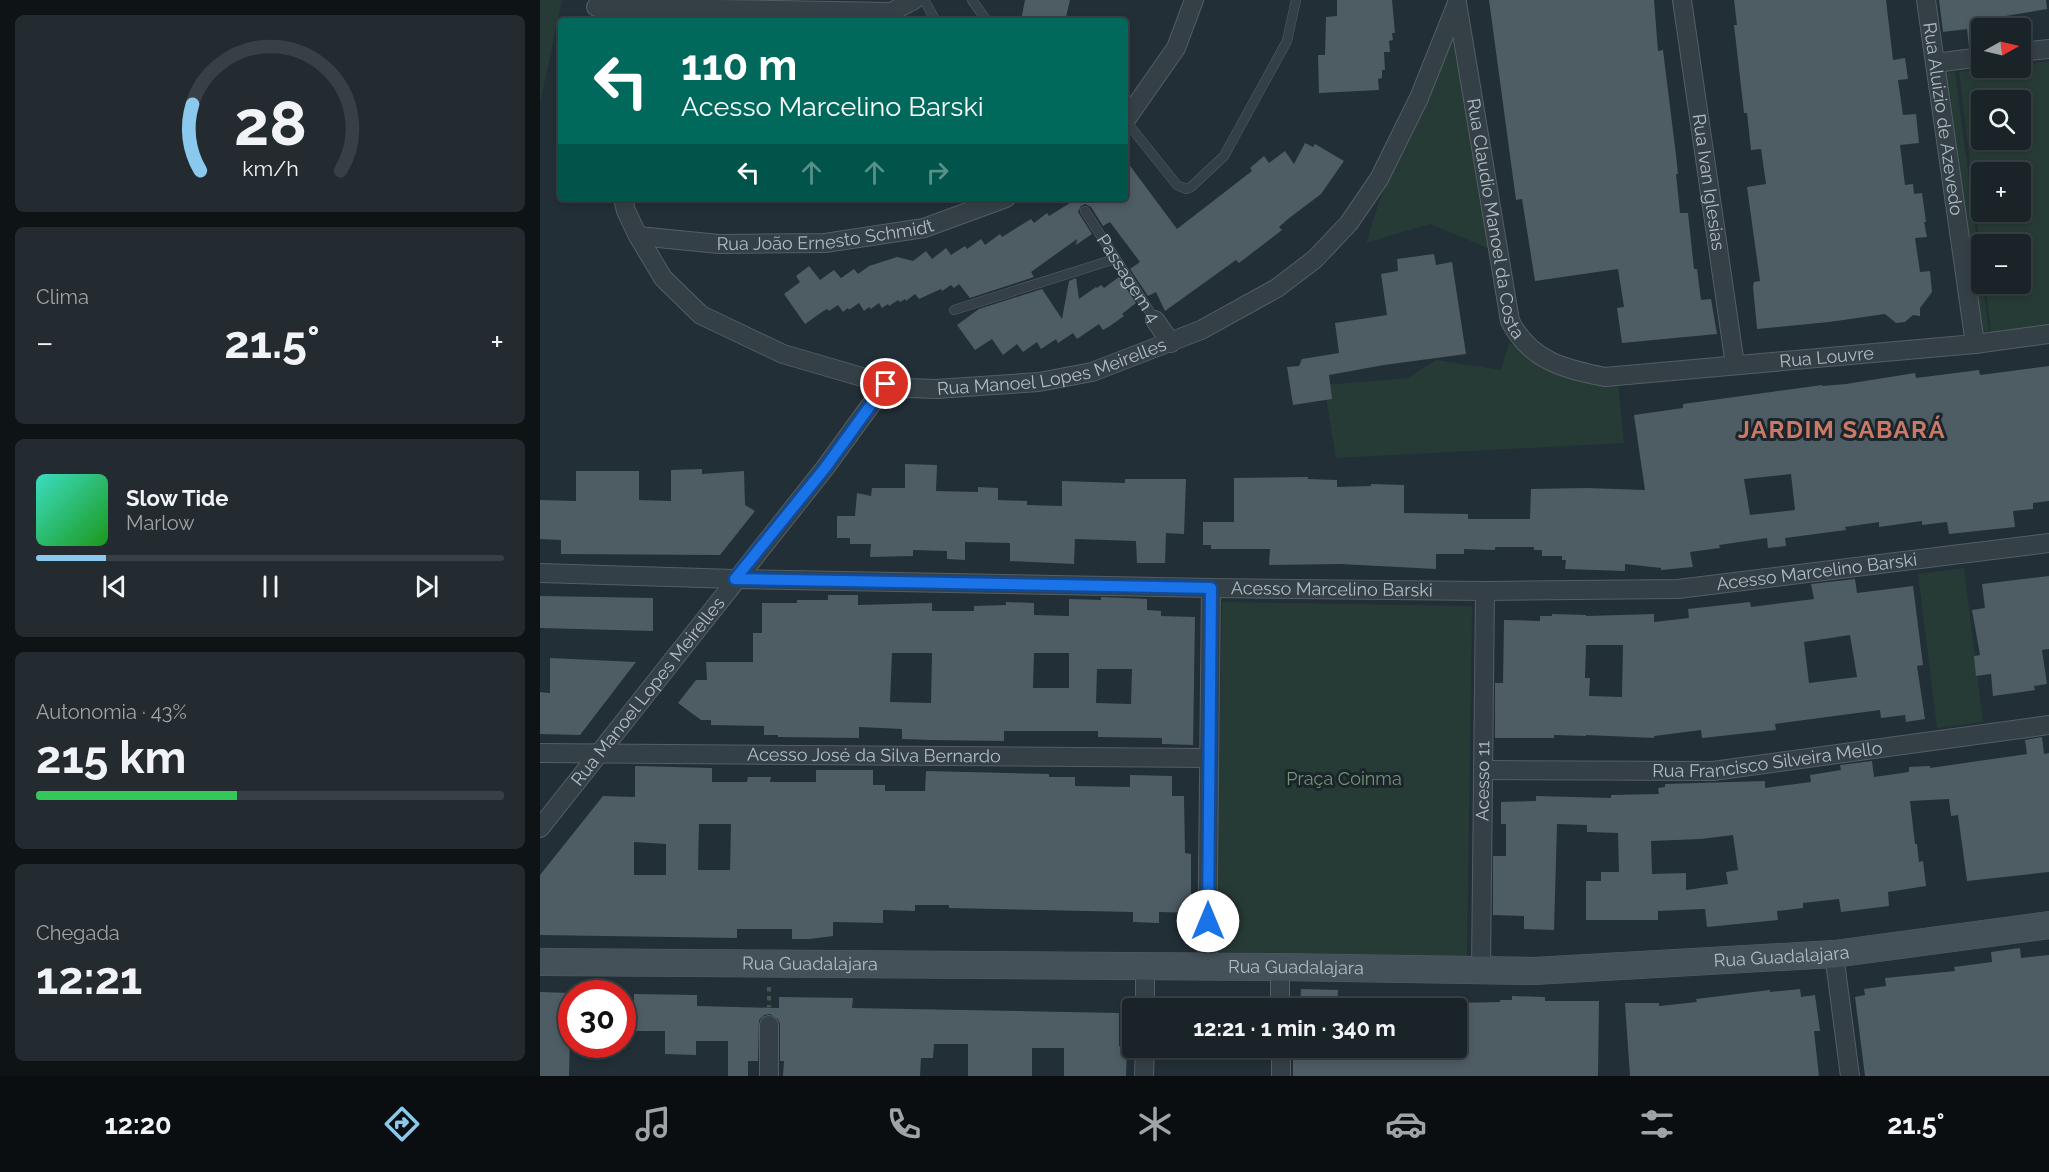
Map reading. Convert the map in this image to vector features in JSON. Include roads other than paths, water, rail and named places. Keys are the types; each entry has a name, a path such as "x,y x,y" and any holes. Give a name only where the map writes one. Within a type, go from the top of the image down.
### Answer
{"main road":[{"name":"Rua Guadalajara","path":"540,962 1534,970 1834,954 2049,925"}],"street":[{"path":"878,18 914,0"},
{"path":"1128,117 1176,48 1194,0"},
{"name":"Rua Ivan Iglesias","path":"1682,0 1735,365"},
{"name":"Rua Aluizio de Azevedo","path":"1926,0 1975,344"},
{"name":"Rua Manoel Lopes Meirelles","path":"540,828 825,468 886,384 936,389 1039,382 1092,372 1171,343 1228,316 1277,288 1315,259 1349,223 1379,179 1400,140 1457,2"},
{"name":"Rua Claudio Manoel da Costa","path":"1457,2 1510,321 1517,336 1547,360 1568,370 1605,377"},
{"path":"596,7 893,12"},
{"path":"2031,51 2049,49"},
{"path":"1935,63 1971,58"},
{"path":"624,201 638,236 663,278 701,315 783,354 886,384"},
{"name":"Rua João Ernesto Schmidt","path":"638,236 719,244 825,243 924,228 998,201"},
{"name":"Passagem 4","path":"1155,320 1171,343"},
{"name":"Rua Louvre","path":"1605,377 1975,344 2049,334"},
{"name":"Acesso Marcelino Barski","path":"540,573 1211,588 1485,591 1678,589 2049,543"},
{"path":"1207,968 1211,588"},
{"name":"Acesso 11","path":"1481,970 1485,591"},
{"name":"Rua Francisco Silveira Mello","path":"1483,770 1713,771 2049,725"},
{"name":"Acesso José da Silva Bernardo","path":"540,753 1209,758"},
{"path":"1834,954 1850,1076"},
{"path":"1144,998 1145,967"},
{"path":"1280,967 1280,998"},
{"path":"769,1025 769,1076"},
{"path":"1144,1058 1144,1076"},
{"path":"1281,1058 1281,1076"}],"lane":[{"path":"924,0 934,18"},
{"path":"972,0 985,18"},
{"path":"1128,125 1177,186 1186,189 1191,187 1224,156 1287,41 1296,0"},
{"name":"Passagem 4","path":"1085,211 1155,320"},
{"path":"954,310 1115,259"}],"district":[{"name":"JARDIM SABARÁ","path":"1842,430"}],"park label":[{"name":"Praça Coinma","path":"1344,779"}]}
